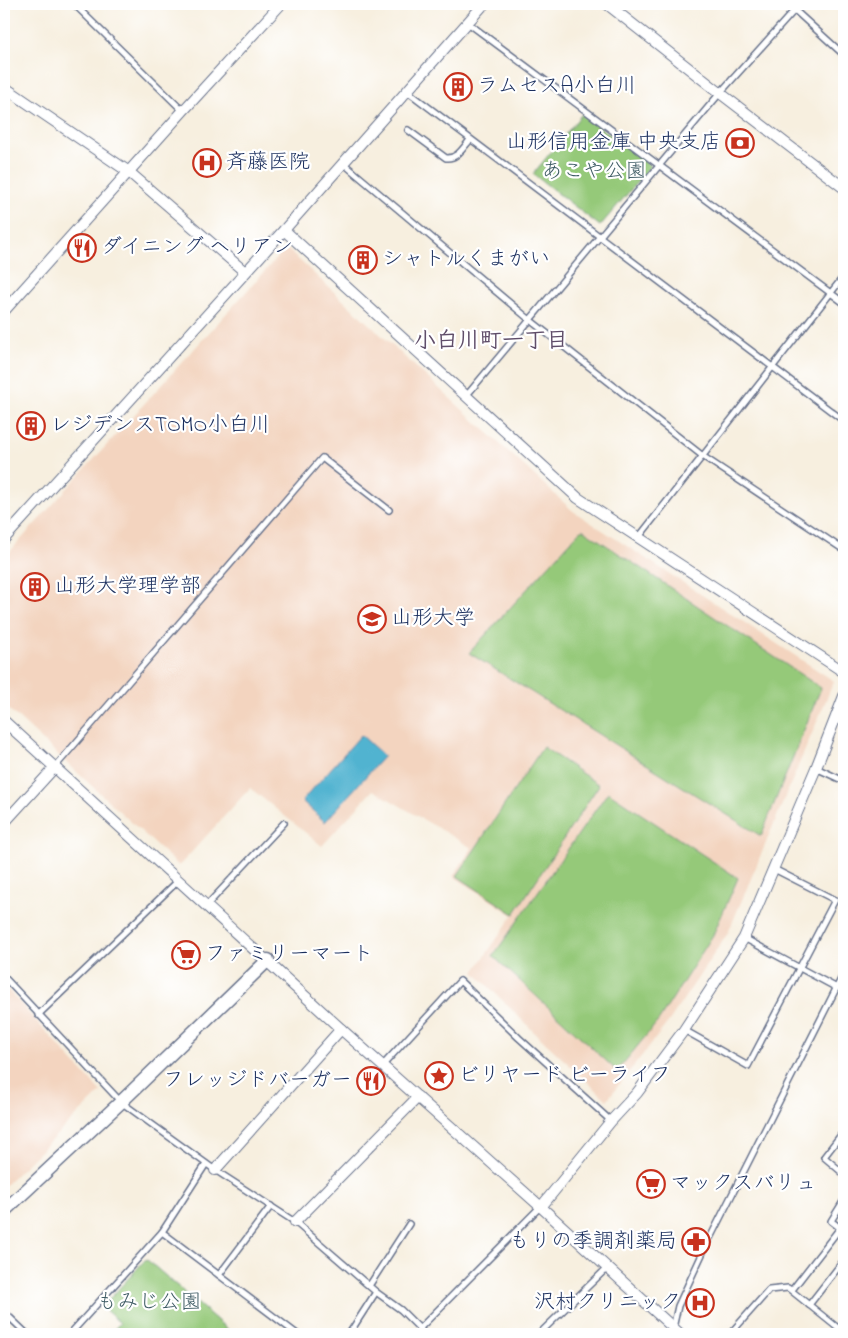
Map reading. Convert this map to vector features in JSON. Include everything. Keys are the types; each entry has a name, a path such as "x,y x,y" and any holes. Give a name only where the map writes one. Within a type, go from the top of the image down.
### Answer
{"street":[{"path":"4,311 281,4"},
{"path":"4,538 284,230 484,4"},
{"path":"608,4 844,188"},
{"path":"4,87 130,172 245,272"},
{"path":"284,230 578,498 844,672"},
{"path":"541,1207 636,1093 684,1030 744,938 816,768 844,696"},
{"path":"4,721 268,960 341,1029 383,1064 608,1268 673,1332"},
{"path":"4,823 56,767"},
{"path":"4,1211 268,960"},
{"path":"211,1167 341,1029"},
{"path":"295,1222 418,1097"}],"lane":[{"path":"74,4 183,111"},
{"path":"788,4 844,55"},
{"path":"467,395 720,93 800,4"},
{"path":"468,23 844,303"},
{"path":"406,91 844,421"},
{"path":"408,130 450,159 454,158 470,140"},
{"path":"343,163 530,320 704,457 844,550"},
{"path":"639,537 704,457 844,276"},
{"path":"56,767 322,458 389,510"},
{"path":"816,768 844,781"},
{"path":"206,905 284,823"},
{"path":"684,1030 748,1066 835,900 774,869"},
{"path":"38,1015 178,880"},
{"path":"744,938 837,988"},
{"path":"673,1332 678,1306 705,1248 844,973"},
{"path":"4,977 120,1102 211,1167 295,1222 376,1292 401,1310 425,1334"},
{"path":"383,1064 460,981 519,1038 611,1121"},
{"path":"844,1131 824,1157 844,1174"},
{"path":"70,1334 162,1232 211,1167"},
{"path":"792,1290 842,1230 830,1221 844,1200"},
{"path":"219,1276 271,1206"},
{"path":"419,1328 541,1207"},
{"path":"369,1286 409,1224"},
{"path":"162,1232 297,1334"},
{"path":"809,1305 844,1260"},
{"path":"539,1334 608,1268"},
{"path":"730,1334 769,1290 788,1288 844,1333"},
{"path":"349,1334 376,1292"},
{"path":"4,1312 27,1334"},
{"path":"839,1329 844,1322"}],"shaded area":[{"name":"山形大学","path":"286,248 573,511 834,681 728,933 669,1021 607,1100 535,1033 474,972 513,915 453,876 472,848 373,790 322,846 250,788 179,866 4,705 4,558"},
{"path":"7,989 101,1092 4,1186 4,991"}],"green space":[{"name":"あこや公園","path":"582,114 651,166 600,226 533,174"},
{"path":"582,529 821,688 761,836 469,653"},
{"path":"543,747 599,785 514,914 457,876"},
{"path":"608,792 738,878 713,935 659,1020 617,1071 493,956"},
{"name":"もみじ公園","path":"146,1259 233,1334 110,1334 120,1323 102,1307"}],"water":[{"path":"361,735 384,756 325,822 302,801"}],"place":[{"name":"ラムセスA小白川","path":"458,87"},
{"name":"山形信用金庫 中央支店","path":"740,143"},
{"name":"斉藤医院","path":"207,163"},
{"name":"ダイニング ヘリアン","path":"82,248"},
{"name":"シャトルくまがい","path":"363,260"},
{"name":"レジデンスTOMO小白川","path":"31,426"},
{"name":"山形大学理学部","path":"35,587"},
{"name":"山形大学","path":"372,619"},
{"name":"ファミリーマート","path":"186,955"},
{"name":"ビリヤード ビーライフ","path":"439,1076"},
{"name":"フレッジドバーガー","path":"371,1081"},
{"name":"マックスバリュ","path":"651,1184"},
{"name":"もりの季調剤薬局","path":"696,1242"},
{"name":"沢村クリニック","path":"700,1303"}],"district":[{"name":"小白川町一丁目","path":"491,342"}]}
